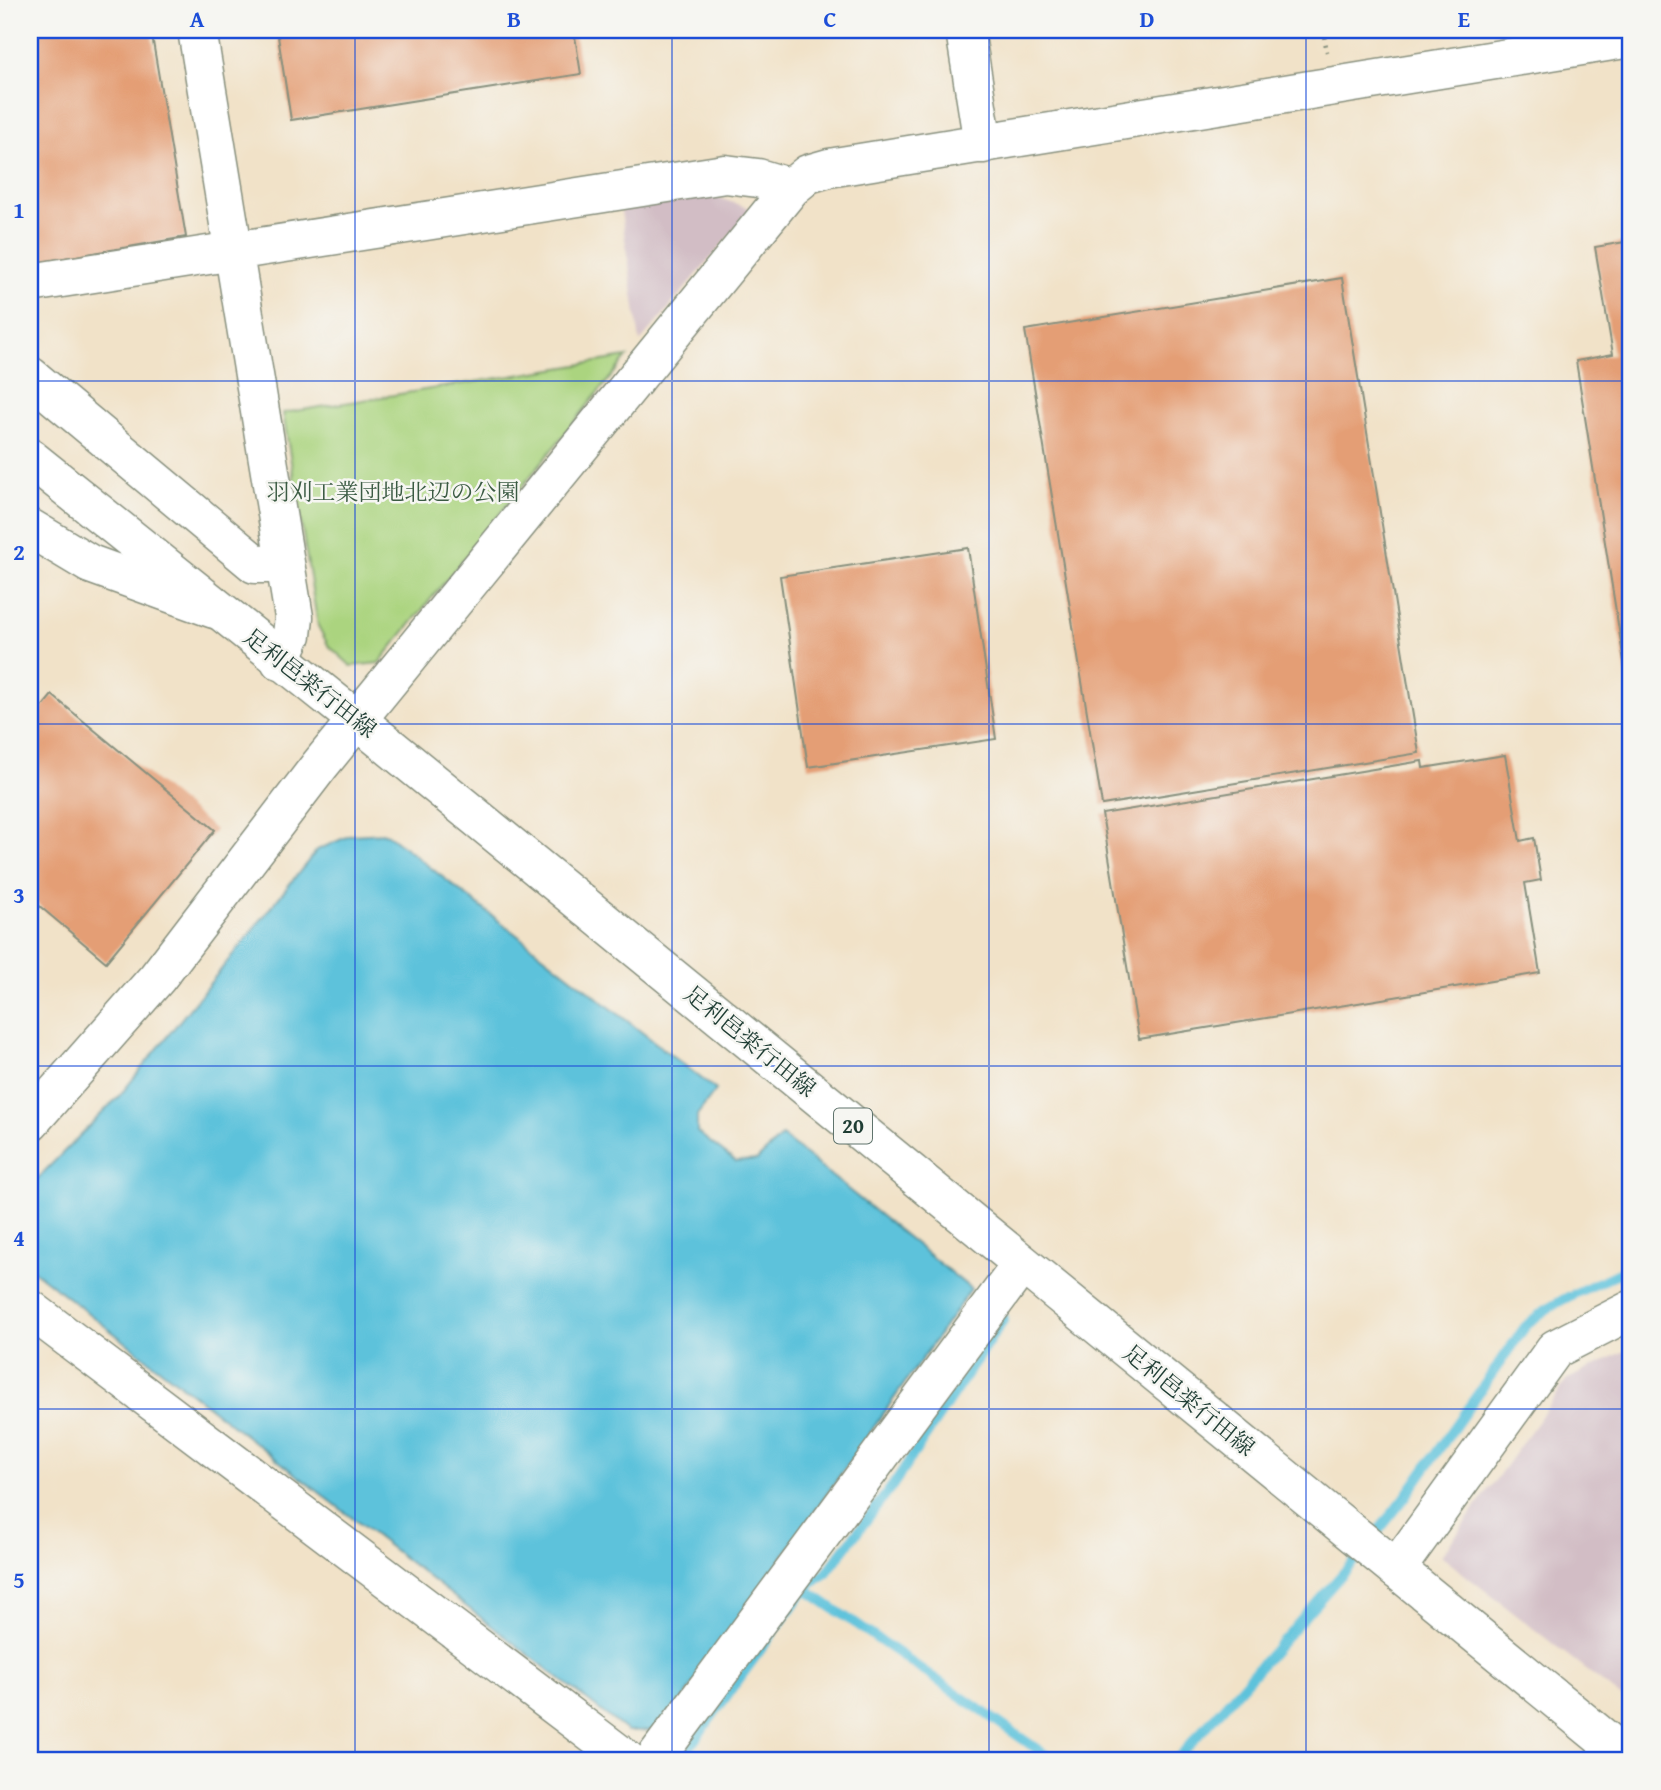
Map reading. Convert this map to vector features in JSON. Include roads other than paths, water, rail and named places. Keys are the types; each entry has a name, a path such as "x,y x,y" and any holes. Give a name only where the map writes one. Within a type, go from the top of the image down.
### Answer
{"street":[{"path":"197,30 294,617 292,635 280,661"},
{"path":"965,30 983,144"},
{"path":"30,1122 157,978 357,720 791,188 808,174 829,168 1631,38"},
{"path":"30,283 232,249 726,174 758,178 791,188"},
{"path":"30,376 255,564 285,564"},
{"name":"足利邑楽行田線","path":"30,458 280,661 357,720 1630,1760"},
{"path":"30,527 90,564 219,611"},
{"path":"654,1760 1022,1264"},
{"path":"30,1309 626,1760"},
{"path":"1395,1569 1555,1349 1631,1310"}],"water":[{"path":"386,833 716,1090 697,1115 697,1132 736,1162 757,1160 782,1136 971,1289 661,1730 627,1731 30,1268 30,1186 121,1094 317,850 351,835"}],"waterway":[{"path":"1371,1540 1404,1499 1525,1327 1562,1300 1631,1267"},
{"path":"680,1760 805,1589 827,1572 893,1485 1004,1319"},
{"path":"1176,1760 1362,1552"},
{"path":"805,1589 1053,1760"}],"park label":[{"name":"羽刈工業団地北辺の公園","path":"393,492"}]}
